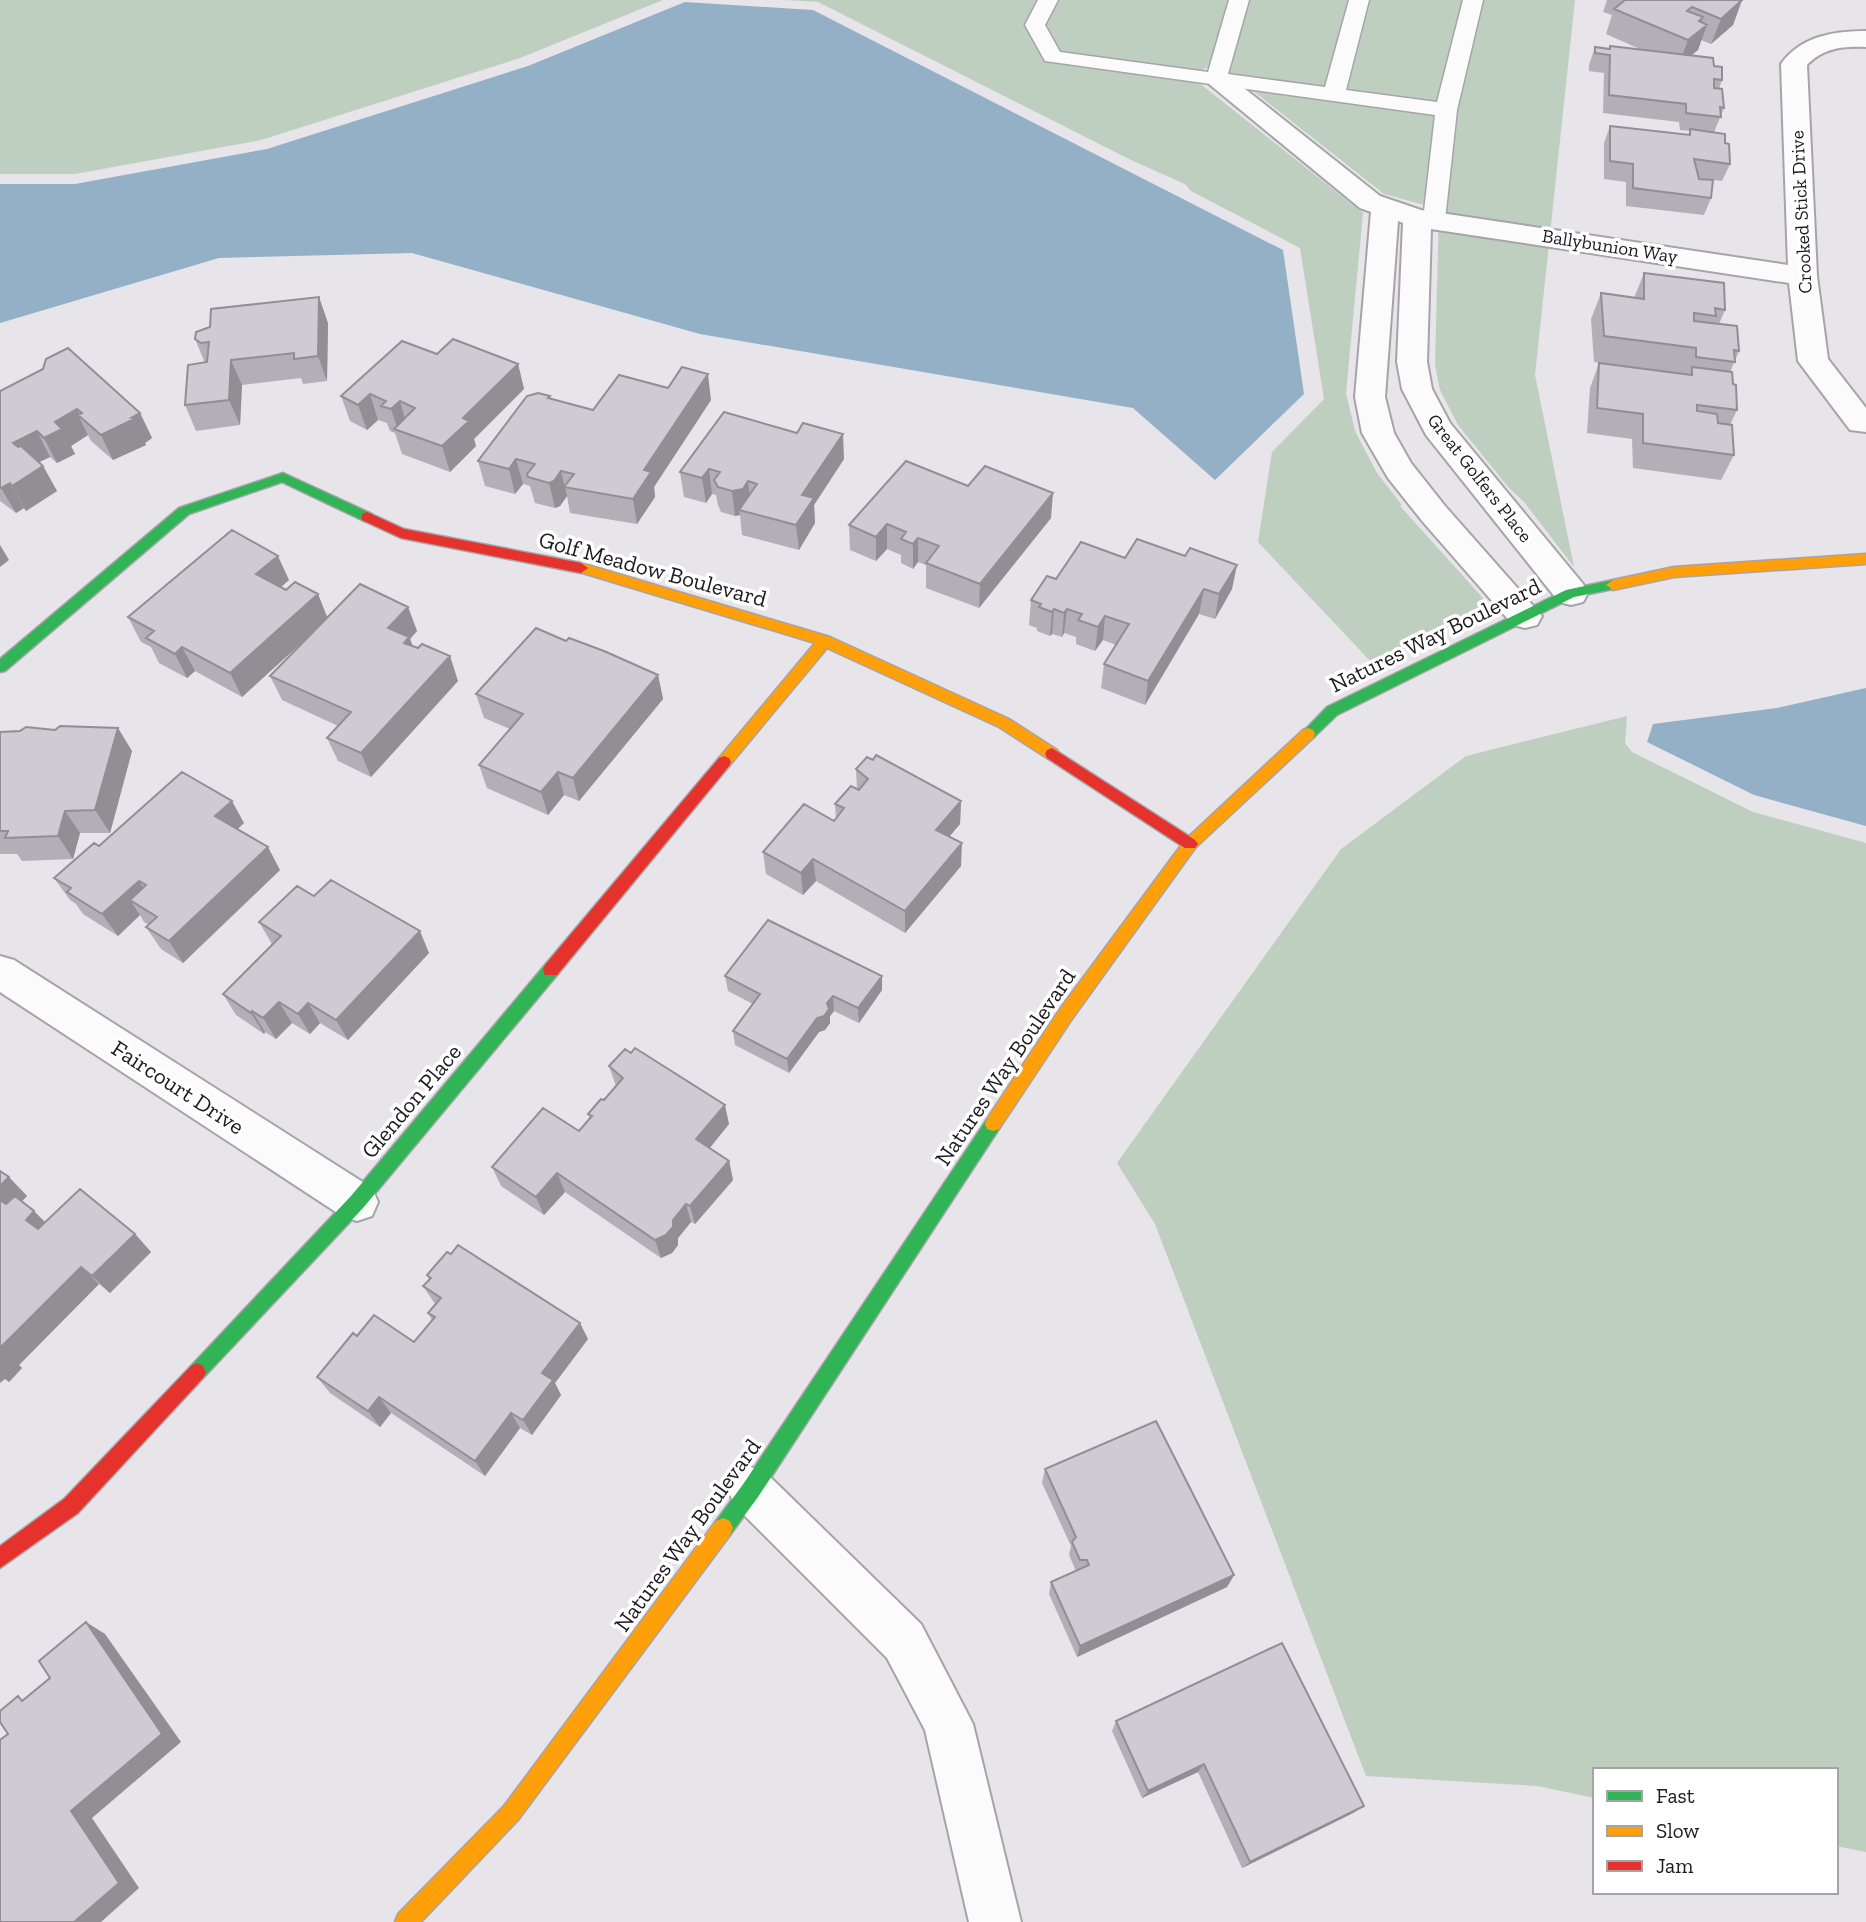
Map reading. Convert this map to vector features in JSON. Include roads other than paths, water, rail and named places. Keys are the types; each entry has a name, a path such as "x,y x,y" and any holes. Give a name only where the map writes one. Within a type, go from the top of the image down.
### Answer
{"street":[{"name":"Crooked Stick Drive","path":"1861,423 1813,361 1803,276 1794,64 1809,49 1822,43 1866,39"},
{"path":"1216,79 1370,202 1385,209 1425,219"},
{"path":"1385,209 1370,397 1378,433 1399,470 1434,514 1525,616"},
{"name":"Ballybunion Way","path":"1425,219 1803,276"},
{"name":"Great Golfers Place","path":"1425,219 1412,362 1417,389 1437,428 1571,593"},
{"name":"Golf Meadow Boulevard","path":"0,667 184,510 283,477 401,533 572,565 825,641 1004,723 1190,844"},
{"path":"1434,514 1490,494"},
{"name":"Natures Way Boulevard","path":"406,1922 511,1813 751,1490 1066,1014 1190,844 1332,711 1571,593 1674,572 1866,559"},
{"name":"Glendon Place","path":"0,1558 71,1506 357,1202 825,641"},
{"name":"Faircourt Drive","path":"0,972 357,1202"},
{"path":"751,1490 904,1641 947,1724 995,1922"}],"lane":[{"path":"1048,0 1035,25 1052,57 1446,110"},
{"path":"1216,79 1239,0"},
{"path":"1334,94 1359,0"},
{"path":"1425,219 1446,110 1473,0"}],"water":[{"path":"685,2 813,10 1283,250 1304,394 1215,480 1133,408 700,334 412,253 219,258 0,323 0,184 75,184 267,149 528,66"},
{"path":"1866,688 1866,826 1754,795 1647,742 1653,724 1777,708"}]}
